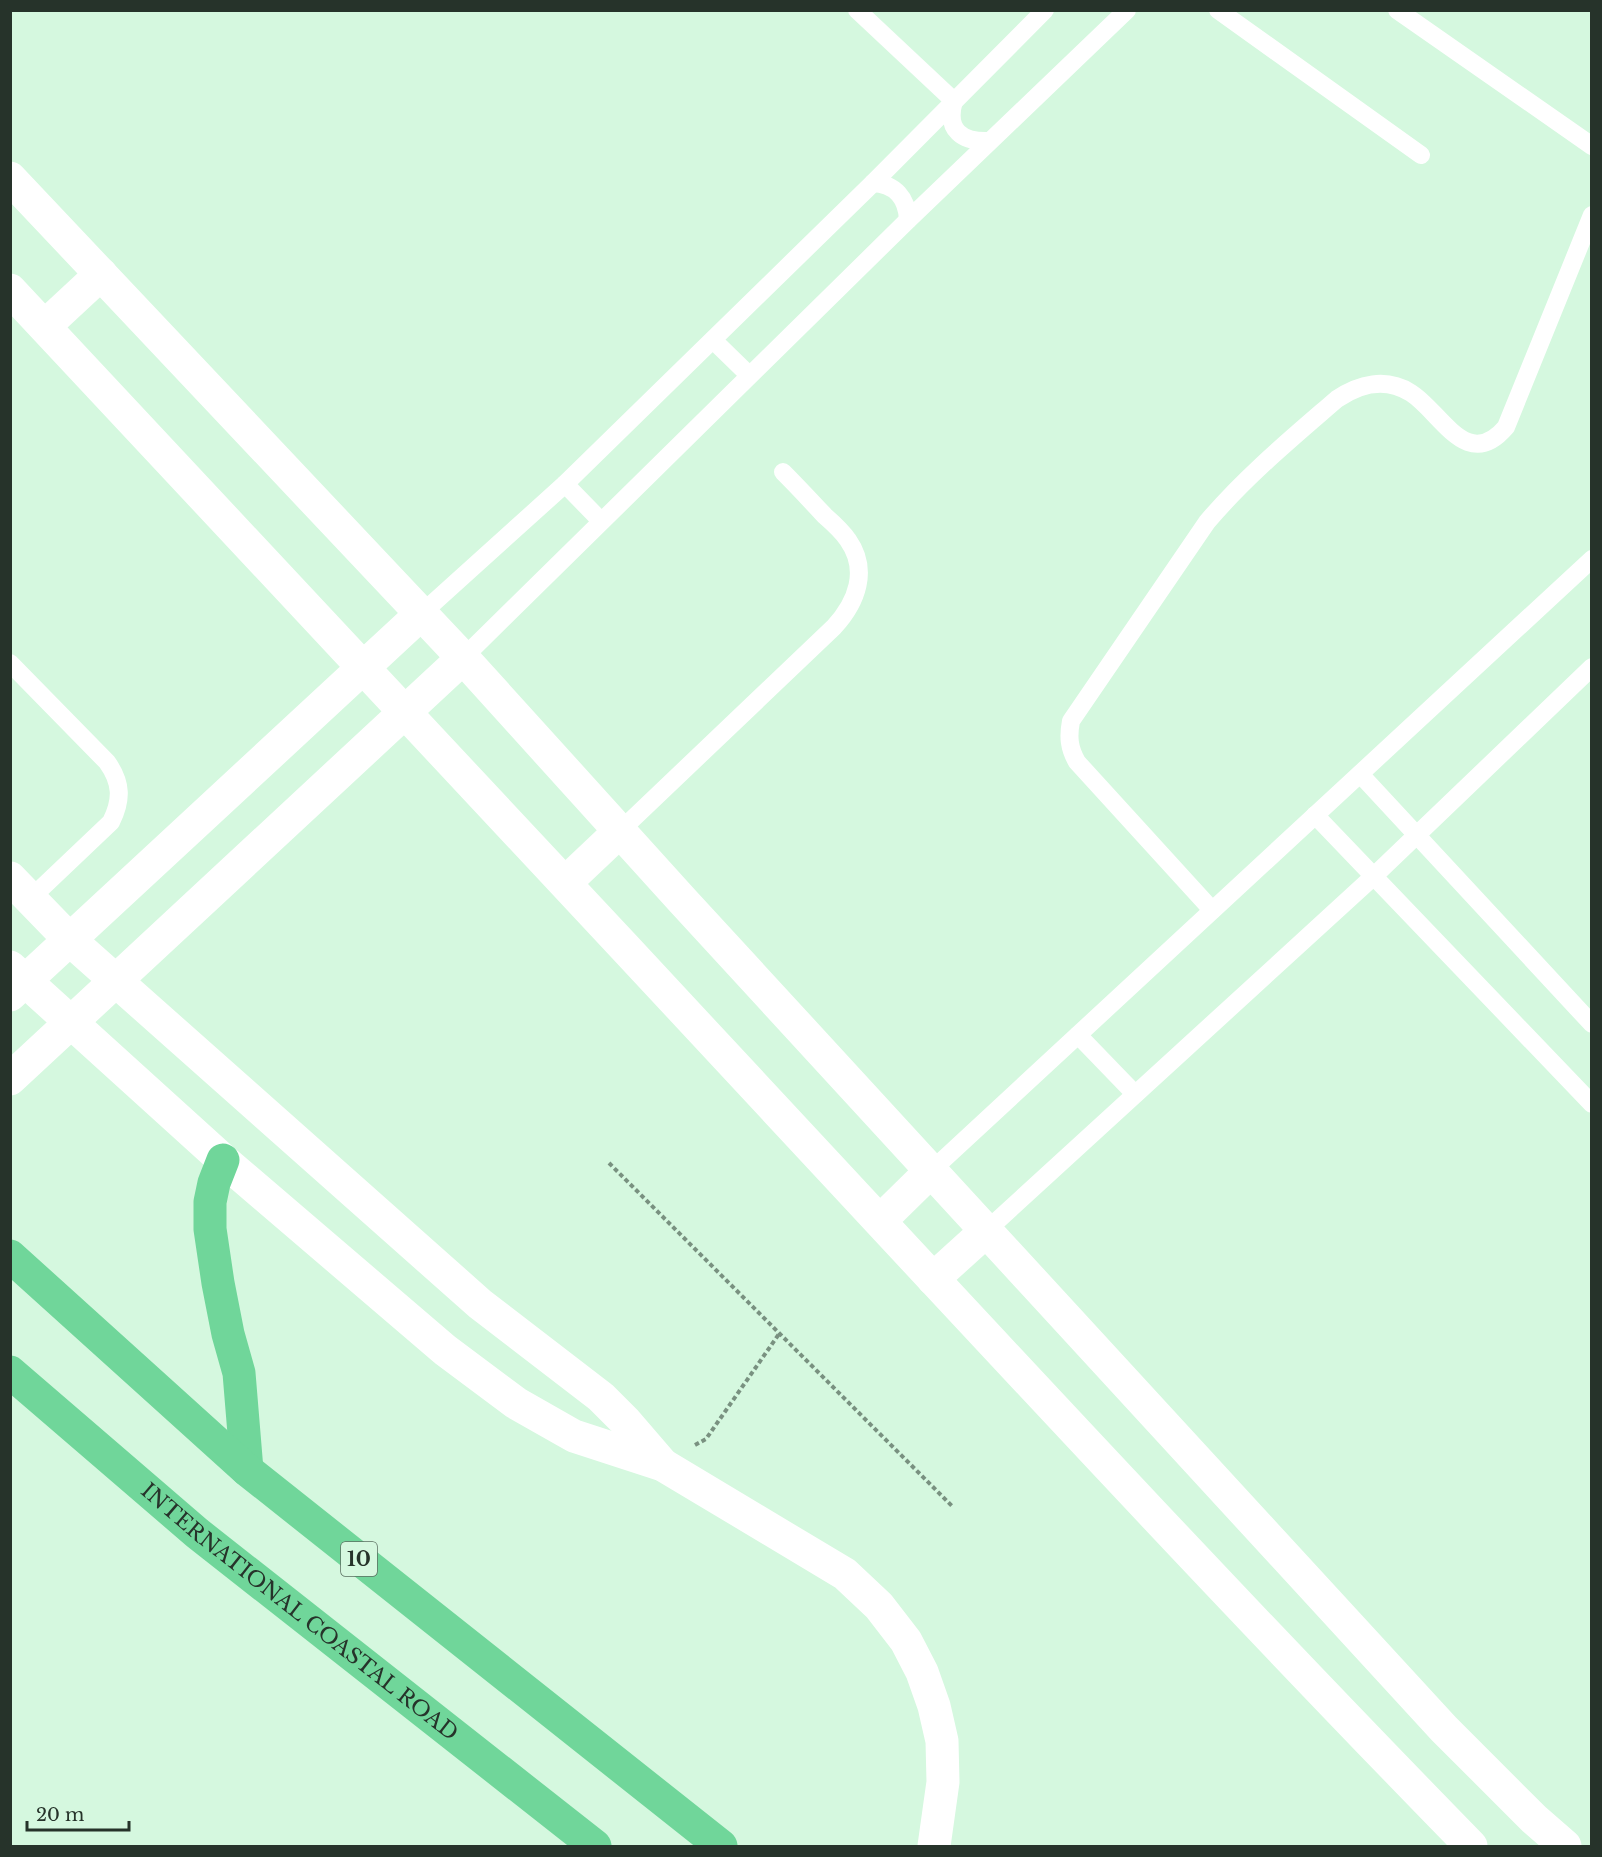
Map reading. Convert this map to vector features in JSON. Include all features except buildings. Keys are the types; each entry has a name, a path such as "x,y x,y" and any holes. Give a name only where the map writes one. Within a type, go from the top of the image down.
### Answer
{"highway":[{"path":"223,1160 210,1202 210,1229 220,1293 239,1373 247,1470"},
{"name":"10","path":"10,1256 247,1470 721,1846"},
{"name":"INTERNATIONAL COASTAL ROAD","path":"10,1372 197,1533 595,1846"}],"street":[{"path":"10,178 463,658 1444,1729 1534,1819 1565,1846"},
{"path":"45,326 101,274"},
{"path":"10,290 365,667 933,1280 1300,1670 1471,1846"},
{"path":"421,614 70,940 15,981 70,1023 223,1160 445,1350 516,1403 574,1436 663,1465 845,1574 879,1606 906,1641 934,1706 942,1741 942,1782 934,1846"},
{"path":"10,1078 463,658"},
{"path":"565,883 620,831"},
{"path":"20,888 70,940 480,1304 601,1397 663,1465"},
{"path":"880,1221 931,1170"},
{"path":"933,1280 986,1230"}],"lane":[{"path":"857,10 954,101"},
{"path":"421,614 565,484 873,183 1045,10"},
{"path":"463,658 749,375 1127,10"},
{"path":"1218,10 1420,155"},
{"path":"1397,10 1592,146"},
{"path":"954,101 951,111 952,122 957,131 974,142 990,141"},
{"path":"873,183 883,184 899,193 904,201 908,220"},
{"path":"1212,910 1077,762 1070,750 1068,735 1074,714 1207,522 1232,492 1259,466 1348,391 1376,383 1401,388 1411,393 1462,441 1479,444 1499,436 1506,427 1592,215"},
{"path":"713,340 749,375"},
{"path":"620,831 834,627 846,614 855,597 859,580 859,563 848,539 783,472"},
{"path":"565,484 601,521"},
{"path":"931,1170 1592,559"},
{"path":"10,663 107,762 114,772 120,795 111,822 20,888"},
{"path":"986,1230 1374,876 1592,667"},
{"path":"1360,774 1592,1024"},
{"path":"1315,815 1592,1104"},
{"path":"1078,1035 1135,1094"}],"path":[{"path":"609,1163 952,1506"},
{"path":"663,1465 706,1439 779,1334"}]}
